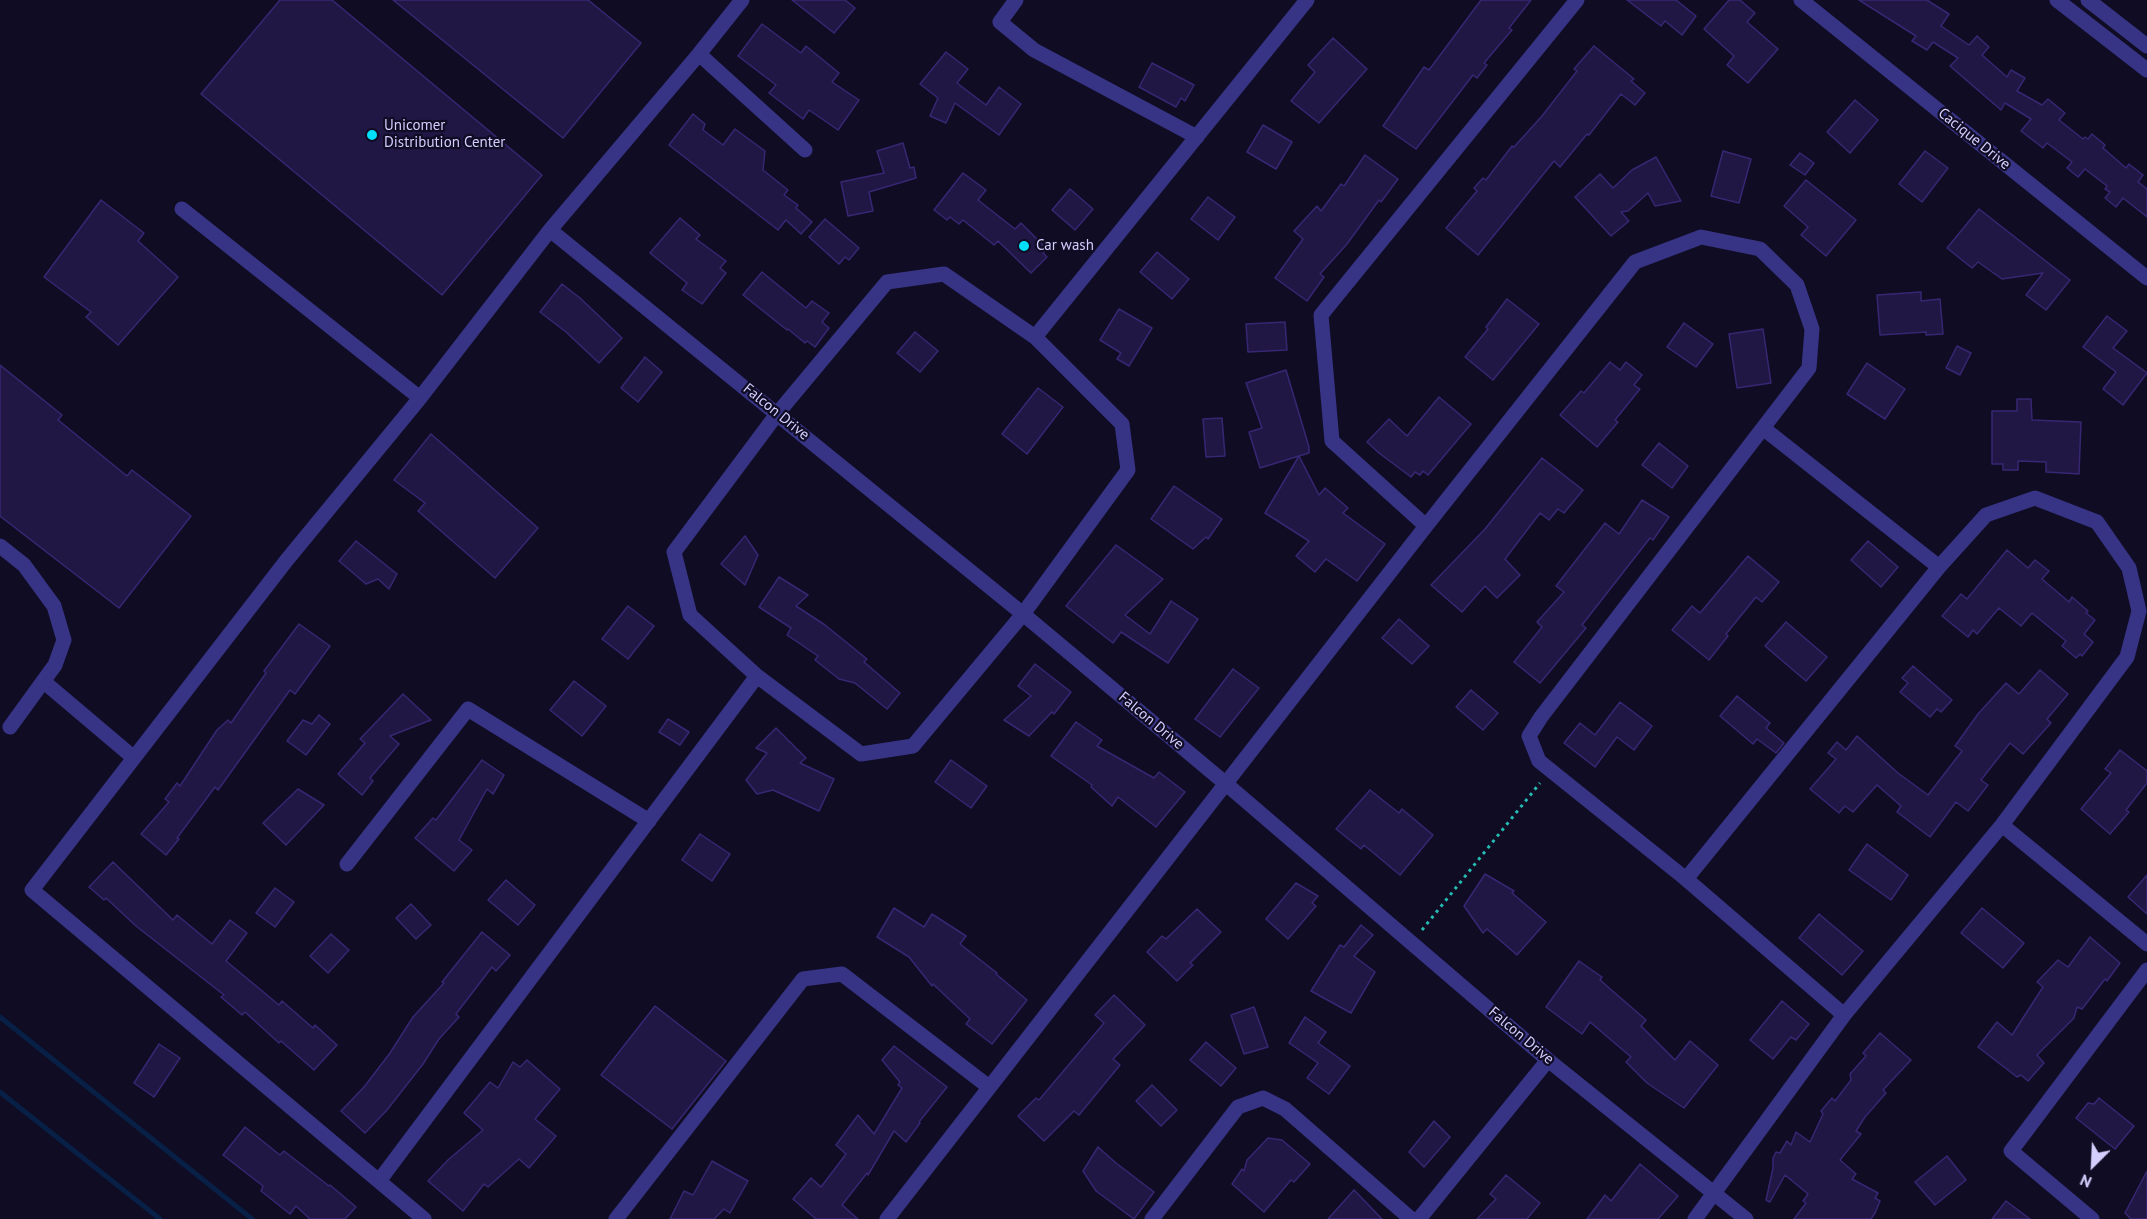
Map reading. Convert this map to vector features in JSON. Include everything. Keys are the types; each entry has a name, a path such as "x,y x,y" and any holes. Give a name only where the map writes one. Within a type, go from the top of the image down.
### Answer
{"street":[{"path":"424,1219 32,890 286,561 420,398 550,230 742,0"},
{"path":"1016,0 1000,22 1034,50 1197,136"},
{"path":"1035,337 1307,0"},
{"path":"1426,526 1332,441 1321,315 1577,0"},
{"name":"Cacique Drive","path":"1801,0 2147,278"},
{"path":"2057,0 2147,70"},
{"path":"2088,0 2147,46"},
{"path":"699,54 805,150"},
{"path":"182,209 420,398"},
{"name":"Falcon Drive","path":"550,230 1023,614 1225,783 1548,1060 1746,1219"},
{"path":"887,1219 1225,783 1635,262 1701,237 1760,249 1797,285 1812,329 1809,368 1541,717 1529,736 1539,761 1686,879 1844,1015"},
{"path":"944,274 1035,337 1122,423 1128,470 1023,614 914,746 861,754 758,676 690,615 674,552 777,414 887,282 944,274"},
{"path":"1763,428 1939,567"},
{"path":"1686,879 1939,567 1986,515 2035,498 2097,522 2129,568 2139,611 2127,657 2002,825 1844,1015 1695,1219"},
{"path":"0,546 24,565 54,606 64,640 55,665 10,727"},
{"path":"379,1181 758,676"},
{"path":"43,681 134,758"},
{"path":"347,864 468,709 649,821"},
{"path":"2002,825 2147,944"},
{"path":"2092,1219 2011,1151 2147,970"},
{"path":"616,1219 803,979 842,974 989,1087"},
{"path":"1419,1219 1548,1060"},
{"path":"1152,1219 1238,1107 1263,1098 1285,1109 1411,1219"}],"path":[{"path":"1412,943 1550,770"}],"building":[{"name":"Unicomer Distribution Center","path":"280,0 332,0 542,175 442,295 201,94"},
{"path":"393,0 588,0 641,43 563,138"},
{"path":"792,0 845,0 855,8 834,33"},
{"path":"1481,0 1531,0 1509,28 1512,30 1484,63 1487,65 1477,78 1473,75 1416,149 1383,126 1424,67 1429,70"},
{"path":"1627,0 1676,0 1696,16 1682,35 1665,21 1661,26"},
{"path":"1729,0 1740,0 1755,13 1747,22 1778,49 1748,83 1727,65 1734,56 1704,29"},
{"path":"1859,0 1927,0 1949,14 1941,26 1969,45 1977,36 1989,47 1982,55 2007,77 2011,70 2025,78 2017,91 2042,105 2048,99 2065,113 2059,120 2083,139 2085,137 2088,139 2092,134 2105,145 2103,148 2126,168 2129,164 2143,175 2138,182 2147,189 2147,217 2123,198 2116,207 2105,198 2110,192 2105,189 2107,186 2085,169 2078,177 2067,168 2072,162 2047,143 2043,148 2021,131 2031,119 2005,103 2001,110 1950,66 1958,58 1933,42 1927,50 1912,41 1916,36"},
{"path":"762,24 801,53 806,46 839,73 832,82 859,100 838,130 809,110 803,119 769,93 776,85 738,56"},
{"path":"1333,38 1367,69 1319,123 1291,101 1315,72 1308,65"},
{"path":"1594,46 1634,79 1631,81 1645,93 1635,105 1621,94 1560,167 1554,161 1478,255 1446,228 1477,191 1474,188 1483,178 1486,180 1512,146 1514,147 1542,116 1577,71 1574,69"},
{"path":"946,52 968,69 957,83 986,105 999,87 1021,104 999,135 955,103 946,123 930,116 938,98 920,84"},
{"path":"1152,63 1194,85 1185,101 1181,98 1176,107 1139,87"},
{"path":"1855,100 1878,120 1850,153 1827,132"},
{"path":"693,114 705,124 703,130 723,145 735,129 765,151 763,170 788,190 784,195 798,205 796,208 812,222 801,234 786,220 778,230 669,145"},
{"path":"1263,125 1292,142 1276,169 1247,152"},
{"path":"903,143 910,168 914,167 916,178 869,192 873,211 848,216 841,182 884,173 877,151"},
{"path":"1723,151 1751,159 1739,203 1711,196"},
{"path":"1925,151 1948,168 1922,202 1899,184"},
{"path":"1800,153 1814,163 1805,175 1790,165"},
{"path":"1365,155 1398,179 1381,202 1379,200 1347,244 1320,274 1324,277 1307,301 1275,278 1303,239 1294,231 1317,206 1321,211 1341,184 1344,186"},
{"path":"1656,157 1681,201 1655,206 1648,193 1628,211 1621,212 1629,221 1611,236 1575,197 1600,174 1613,188 1632,170"},
{"path":"963,173 986,190 978,200 1015,229 1021,223 1047,249 1043,253 1047,257 1031,273 998,241 994,245 963,220 959,224 950,217 947,220 934,210"},
{"path":"1806,180 1856,220 1826,256 1801,235 1808,227 1784,206"},
{"path":"1070,189 1093,209 1075,230 1052,210"},
{"path":"1208,197 1235,217 1218,240 1191,219"},
{"path":"101,200 144,233 138,241 178,277 118,345 86,317 91,312 44,277"},
{"path":"1979,209 2070,280 2046,310 2026,295 2043,273 2002,279 1978,262 1972,268 1947,248"},
{"path":"680,218 700,235 696,239 726,261 720,268 726,273 702,304 682,290 687,283 650,253"},
{"path":"825,219 859,248 849,260 845,257 839,264 809,237"},
{"path":"1157,252 1189,279 1172,299 1140,272"},
{"path":"762,272 806,308 812,301 829,313 822,322 829,328 815,347 787,330 743,295"},
{"path":"562,284 622,338 599,363 566,332 540,312"},
{"path":"1921,292 1921,301 1940,299 1943,334 1926,335 1926,332 1880,335 1877,295"},
{"path":"1507,299 1539,324 1493,380 1465,357 1488,329 1486,327"},
{"path":"1119,309 1152,328 1129,366 1117,359 1121,353 1100,340"},
{"path":"2107,316 2127,331 2113,348 2147,373 2123,405 2103,389 2116,372 2083,347"},
{"path":"1285,322 1287,350 1248,352 1246,324"},
{"path":"1684,323 1713,344 1696,367 1667,347"},
{"path":"1763,329 1771,383 1737,388 1729,334"},
{"path":"915,332 938,351 920,372 897,353"},
{"path":"1957,346 1971,353 1960,375 1946,368"},
{"path":"645,357 662,372 638,402 621,388"},
{"path":"1610,362 1620,370 1626,362 1642,375 1634,385 1640,389 1615,420 1618,422 1597,447 1560,415 1581,391 1584,393"},
{"path":"1867,363 1905,389 1885,419 1847,394"},
{"path":"0,365 62,415 58,420 127,476 132,470 191,516 119,608 0,516"},
{"path":"1286,370 1309,453 1260,468 1249,432 1262,428 1246,383"},
{"path":"1038,388 1063,407 1027,454 1002,434"},
{"path":"1439,397 1471,424 1428,475 1423,471 1420,475 1415,472 1411,477 1367,442 1389,419 1407,436"},
{"path":"2017,399 2031,399 2032,420 2081,422 2079,474 2046,472 2046,462 2018,461 2018,470 2003,470 2003,464 1992,464 1992,411 2017,411"},
{"path":"1222,418 1225,456 1206,457 1203,419"},
{"path":"431,434 538,528 495,578 418,511 425,503 394,480"},
{"path":"1659,443 1688,466 1672,488 1642,465"},
{"path":"1299,456 1319,495 1325,488 1348,508 1343,513 1385,544 1357,581 1326,559 1315,572 1296,556 1309,541 1265,513"},
{"path":"1542,458 1583,490 1564,513 1558,509 1549,520 1540,513 1505,559 1520,575 1497,598 1485,586 1462,612 1431,585 1485,529"},
{"path":"1174,486 1222,519 1208,539 1206,537 1193,549 1151,519"},
{"path":"1642,500 1669,517 1653,540 1650,538 1582,625 1586,628 1540,683 1514,662 1542,627 1537,622 1564,592 1556,586 1605,523 1619,534"},
{"path":"745,536 758,555 745,585 721,564"},
{"path":"356,541 397,574 389,589 378,579 366,584 339,561"},
{"path":"1868,541 1898,567 1881,587 1851,560"},
{"path":"1116,545 1163,579 1125,615 1150,634 1171,601 1198,619 1168,663 1121,632 1113,643 1066,606"},
{"path":"2007,550 2028,568 2035,560 2049,571 2042,579 2069,602 2072,597 2095,620 2084,634 2093,642 2082,656 2080,654 2076,658 2062,646 2066,641 2032,613 2021,626 1999,608 1977,634 1973,630 1968,637 1942,616 1961,594 1967,599"},
{"path":"1748,556 1779,582 1762,602 1756,597 1726,634 1728,636 1709,660 1672,630 1692,606 1700,613"},
{"path":"779,577 808,595 796,606 825,625 867,659 864,662 900,693 887,709 855,683 839,679 815,660 818,656 787,635 791,628 759,607"},
{"path":"628,606 654,626 628,659 602,639"},
{"path":"1399,619 1429,646 1412,664 1382,638"},
{"path":"1786,622 1827,657 1806,681 1765,646"},
{"path":"299,624 330,646 295,694 290,690 218,790 215,787 166,855 141,834 169,802 165,799 177,783 180,786 217,730 228,720 231,723 266,673 264,671"},
{"path":"1035,664 1071,692 1054,714 1052,712 1029,736 1004,720 1031,696 1018,686"},
{"path":"1913,666 1952,700 1941,712 1937,709 1930,717 1900,692 1908,683 1902,678"},
{"path":"1233,669 1259,688 1220,737 1195,719"},
{"path":"2040,670 2068,694 2047,719 2051,723 2023,754 2010,743 1981,780 1988,785 1968,811 1956,802 1930,837 1897,812 1901,806 1877,785 1853,812 1845,806 1839,813 1810,789 1836,759 1828,753 1837,742 1846,750 1857,736 1898,773 1928,795 1962,751 1955,746 1978,714 2006,683 2019,694"},
{"path":"574,681 606,706 582,736 550,710"},
{"path":"1471,690 1498,713 1483,730 1456,707"},
{"path":"403,694 431,720 390,736 399,744 370,778 373,781 362,795 338,774 365,743 360,739"},
{"path":"1737,696 1770,723 1766,728 1784,743 1776,753 1757,739 1753,744 1720,716"},
{"path":"1620,702 1652,726 1634,750 1617,737 1595,767 1564,743 1580,723 1595,735"},
{"path":"319,715 330,724 306,755 287,741 303,720 312,724"},
{"path":"668,719 689,732 680,745 659,732"},
{"path":"1076,722 1102,740 1097,746 1154,778 1159,772 1185,792 1156,827 1118,797 1112,806 1091,787 1092,785 1051,756"},
{"path":"776,728 806,758 800,763 834,779 819,811 773,790 757,794 746,780 767,753 756,748"},
{"path":"2120,750 2147,771 2147,783 2126,810 2129,812 2110,834 2081,809 2111,773 2105,769"},
{"path":"482,760 504,775 493,794 487,789 459,840 472,850 454,871 415,838 433,818 436,820"},
{"path":"951,760 987,786 971,808 935,782"},
{"path":"298,789 324,805 286,845 263,823"},
{"path":"1370,790 1399,813 1402,809 1433,835 1400,875 1364,845 1361,849 1336,829"},
{"path":"700,834 730,854 712,881 682,860"},
{"path":"1867,844 1908,875 1891,900 1849,870"},
{"path":"113,862 173,920 177,915 212,944 230,920 247,933 226,961 279,1005 282,1001 313,1028 315,1025 337,1045 314,1070 281,1041 279,1043 245,1012 242,1015 221,997 224,995 136,926 106,898 104,900 89,887"},
{"path":"1485,874 1514,891 1512,893 1546,922 1517,955 1487,929 1483,933 1464,906"},
{"path":"2147,875 2147,914 2128,897"},
{"path":"506,880 535,905 518,925 488,900"},
{"path":"1296,883 1318,896 1312,903 1316,906 1288,939 1266,919"},
{"path":"275,888 294,902 275,927 256,913"},
{"path":"411,904 431,925 416,939 396,918"},
{"path":"894,908 924,927 932,914 966,936 960,944 1027,1000 992,1044 966,1024 970,1019 933,984 932,986 909,957 877,937"},
{"path":"1982,908 2024,943 2003,968 1961,933"},
{"path":"1197,909 1221,932 1190,963 1193,965 1177,981 1147,952 1162,936 1166,939"},
{"path":"1819,914 1863,951 1842,975 1799,938"},
{"path":"1361,925 1373,935 1354,956 1375,972 1351,1013 1311,991 1340,945 1344,947"},
{"path":"482,932 510,955 496,971 492,967 456,1014 459,1017 439,1039 423,1064 387,1110 365,1133 341,1111 364,1087 390,1053 413,1017 444,983 442,982"},
{"path":"331,934 349,950 328,973 310,956"},
{"path":"2090,937 2120,963 2082,1009 2077,1007 2074,1018 2037,1055 2044,1063 2028,1081 2021,1075 2017,1077 1978,1047 1997,1022 2012,1035 2043,987 2037,982 2058,960 2068,967"},
{"path":"1579,961 1602,977 1600,980 1646,1020 1641,1026 1675,1060 1690,1041 1718,1065 1684,1108 1647,1083 1626,1062 1631,1057 1590,1022 1582,1034 1546,1007"},
{"path":"1114,995 1145,1025 1113,1059 1120,1065 1079,1115 1074,1111 1044,1141 1018,1116 1036,1098 1039,1100 1104,1023 1095,1015"},
{"path":"1782,1001 1809,1024 1796,1040 1791,1037 1773,1059 1750,1040"},
{"path":"655,1006 726,1061 672,1129 601,1075"},
{"path":"1254,1007 1268,1047 1244,1054 1231,1015"},
{"path":"1305,1017 1326,1032 1318,1043 1350,1066 1329,1094 1307,1078 1318,1063 1289,1043"},
{"path":"1880,1033 1911,1060 1883,1090 1886,1093 1856,1131 1861,1134 1840,1160 1856,1174 1852,1179 1878,1193 1875,1198 1880,1201 1875,1213 1871,1219 1794,1219 1806,1203 1803,1201 1808,1194 1785,1175 1770,1202 1766,1200 1773,1158 1776,1152 1780,1153 1787,1141 1791,1145 1796,1132 1810,1142 1823,1114 1821,1111 1832,1098 1835,1101 1851,1080 1850,1074 1866,1056 1863,1053"},
{"path":"1206,1042 1236,1068 1221,1086 1190,1060"},
{"path":"159,1044 180,1058 154,1097 134,1083"},
{"path":"894,1046 947,1087 906,1142 894,1131 868,1175 867,1173 842,1205 858,1219 816,1219 793,1199 811,1178 821,1187 846,1154 836,1145 858,1115 874,1134 902,1088 898,1085 900,1082 882,1060"},
{"path":"527,1060 560,1089 535,1119 556,1136 529,1168 519,1159 488,1187 484,1184 463,1211 428,1181 483,1130 464,1113 490,1082 498,1088 513,1062 520,1067"},
{"path":"1152,1085 1177,1110 1161,1126 1136,1101"},
{"path":"2099,1098 2134,1126 2115,1149 2076,1118 2088,1103 2094,1104"},
{"path":"1434,1121 1450,1137 1424,1167 1409,1152"},
{"path":"245,1127 280,1155 284,1151 356,1207 345,1219 310,1219 296,1206 290,1214 261,1191 263,1186 223,1155"},
{"path":"1268,1138 1282,1140 1310,1164 1294,1182 1291,1180 1264,1212 1232,1184 1242,1169 1244,1171 1247,1160"},
{"path":"1098,1147 1154,1192 1134,1219 1096,1191 1083,1171"},
{"path":"1947,1156 1966,1180 1935,1205 1915,1182"},
{"path":"712,1161 748,1181 730,1213 724,1209 714,1219 670,1219 684,1191 693,1195"},
{"path":"1640,1164 1678,1196 1658,1219 1587,1219 1605,1195 1611,1201"},
{"path":"2147,1171 2147,1219 2131,1219 2125,1213"},
{"path":"1506,1175 1540,1203 1527,1219 1477,1219 1496,1199 1490,1194"},
{"path":"1354,1190 1382,1219 1328,1219"},
{"path":"2006,1201 2030,1219 1992,1219"}],"waterway":[{"path":"0,1017 252,1219"},
{"path":"0,1092 160,1219"}],"place":[{"name":"Unicomer Distribution Center","path":"372,135"},
{"name":"Car wash","path":"1024,246"}]}
